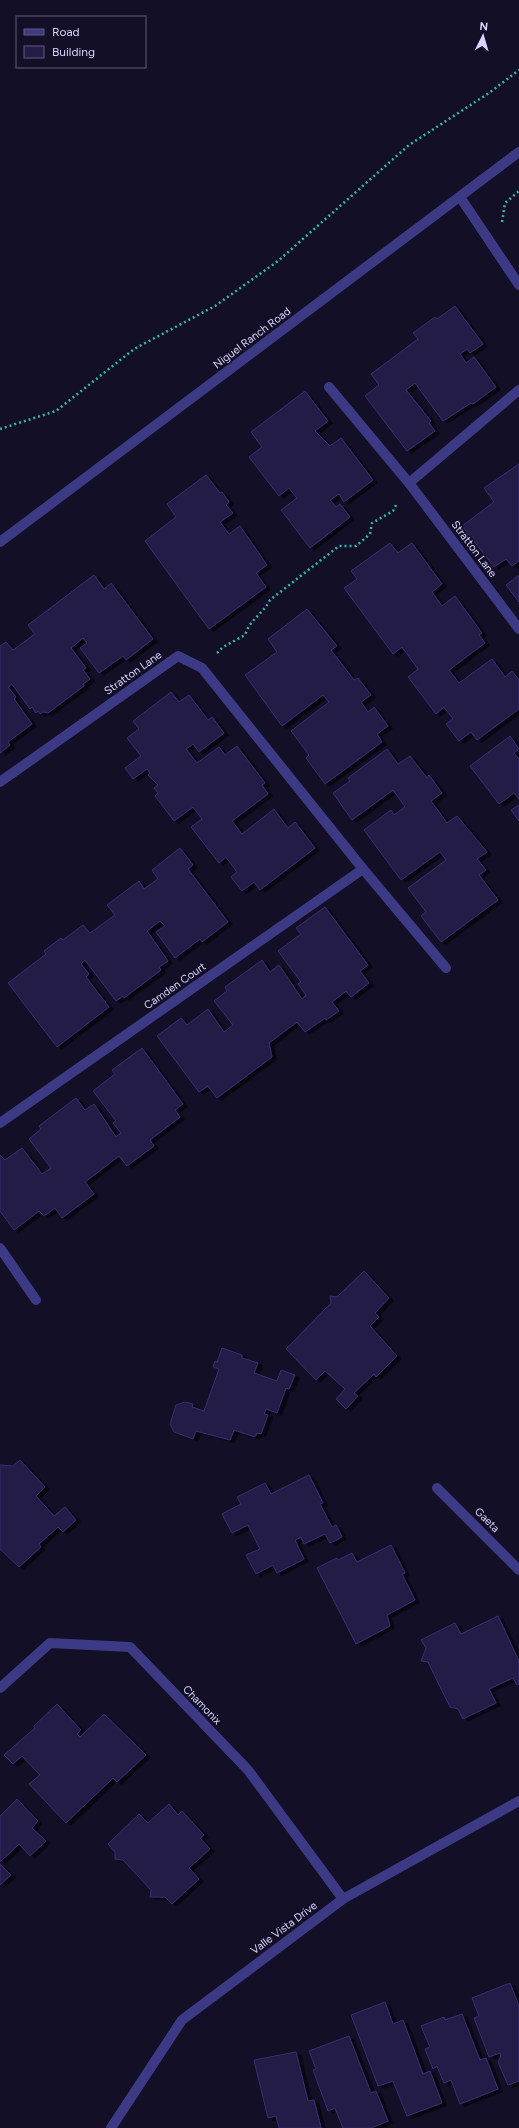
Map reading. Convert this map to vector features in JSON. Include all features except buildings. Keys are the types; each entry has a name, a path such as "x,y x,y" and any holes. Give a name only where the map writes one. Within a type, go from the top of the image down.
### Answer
{"street":[{"name":"Niguel Ranch Road","path":"0,542 519,152"},
{"path":"460,197 519,285"},
{"name":"Stratton Lane","path":"329,388 409,483 519,630"},
{"path":"409,483 519,390"},
{"name":"Stratton Lane","path":"0,782 178,656 202,668"},
{"path":"202,668 363,869 446,968"},
{"name":"Camden Court","path":"0,1123 363,869"},
{"path":"0,1248 36,1300"},
{"name":"Gaeta","path":"437,1488 519,1570"},
{"name":"Chamonix","path":"0,1688 50,1643 130,1647 248,1770 343,1899"},
{"name":"Valle Vista Drive","path":"111,2128 182,2020 343,1899 519,1801"}],"path":[{"path":"0,429 56,411 134,349 215,306 278,261 409,145 489,93 519,70"},
{"path":"502,225 505,204 519,191"},
{"path":"202,668 223,646 245,635 248,624 265,609 270,600 339,546 356,546 370,534 372,523 393,511 409,483"}]}
